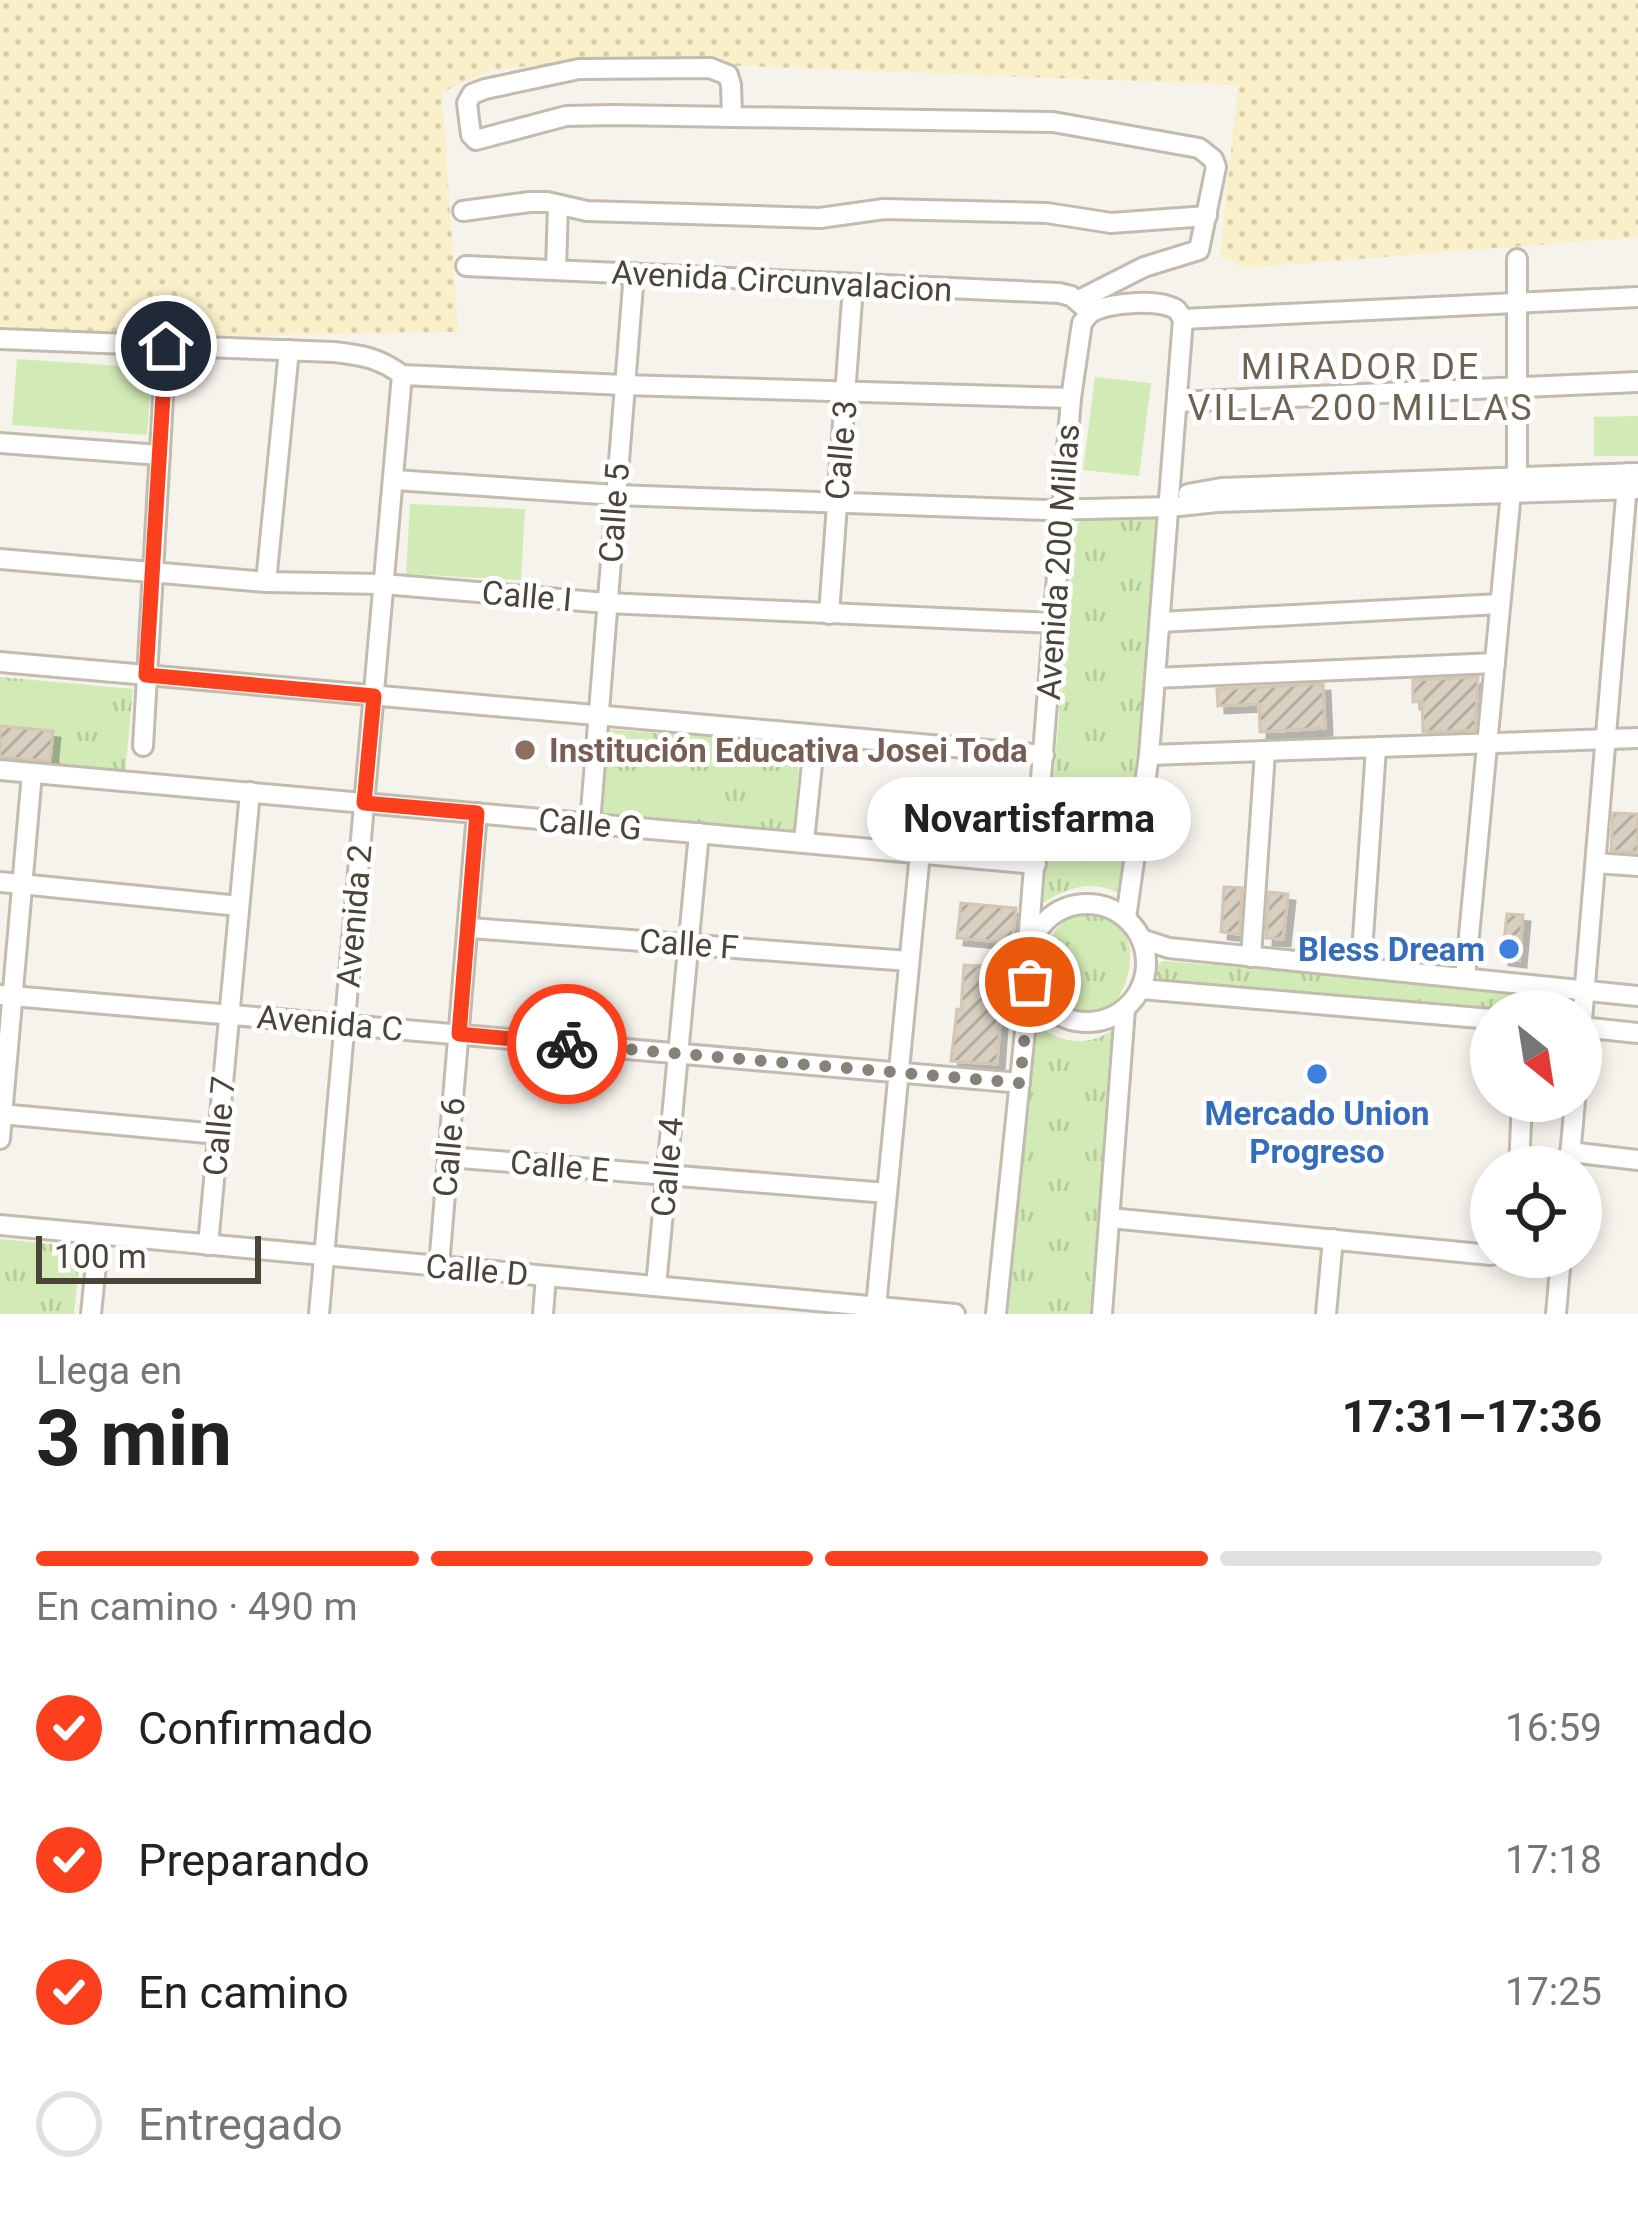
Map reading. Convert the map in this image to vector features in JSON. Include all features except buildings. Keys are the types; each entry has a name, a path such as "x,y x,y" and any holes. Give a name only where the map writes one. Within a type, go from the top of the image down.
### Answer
{"street":[{"path":"732,116 728,75 710,68 579,69 485,89 472,94 466,103 476,140 566,116 1053,122 1199,148 1214,159 1198,250 1144,267 1084,307"},
{"path":"463,211 530,202 587,211 820,218 884,209 1047,212 1111,223 1207,216"},
{"path":"556,270 558,206"},
{"path":"1465,977 1514,484 1517,259"},
{"name":"Avenida Circunvalacion","path":"466,266 1059,293 1084,307 1163,304 1176,309 1183,319 1638,297"},
{"name":"Calle 5","path":"590,824 634,273"},
{"name":"Calle 3","path":"829,614 853,286"},
{"name":"Avenida 200 Millas","path":"1028,956 1061,510 1084,307"},
{"path":"1126,918 1149,755 1183,319"},
{"path":"0,339 364,355 402,375 1071,398"},
{"path":"143,746 166,346"},
{"path":"266,582 289,350"},
{"name":"Avenida 2","path":"320,1314 402,375"},
{"path":"1177,402 1638,382"},
{"path":"0,443 160,455"},
{"path":"394,480 615,495 1061,510 1633,481 1585,990 1169,948 1141,939"},
{"name":"Calle I","path":"0,559 266,582 383,584 607,603 1054,623"},
{"path":"1160,622 1500,604"},
{"path":"0,662 1043,755"},
{"path":"1155,679 1495,663"},
{"path":"804,842 815,735"},
{"path":"1149,755 1638,738"},
{"path":"1360,968 1376,748"},
{"path":"1251,957 1265,752"},
{"name":"Calle G","path":"0,770 1036,864"},
{"path":"0,1138 6,995 32,773"},
{"name":"Calle 7","path":"208,1245 250,793"},
{"name":"Calle 6","path":"439,1266 477,813"},
{"name":"Calle 4","path":"656,1286 699,833"},
{"path":"876,1306 920,853"},
{"path":"1597,863 1638,866"},
{"path":"0,882 239,906"},
{"path":"996,1314 1030,982 1028,956 1036,932 1066,908 1091,904 1126,918 1141,939 1146,964 1141,989 1125,1009 1102,1021 1076,1022 1052,1012 1030,982"},
{"name":"Calle F","path":"470,928 909,961"},
{"path":"1141,989 1470,1017"},
{"path":"1602,992 1638,995"},
{"name":"Avenida C","path":"6,995 1020,1083"},
{"path":"1102,1314 1125,1009"},
{"path":"1602,1030 1638,1033"},
{"path":"1,1114 218,1134"},
{"name":"Calle E","path":"448,1157 887,1193"},
{"path":"1602,1160 1638,1160"},
{"path":"1110,1218 1470,1253"},
{"name":"Calle D","path":"0,1226 656,1286 765,1305 876,1306 955,1314"},
{"path":"91,1314 99,1235"},
{"path":"1326,1314 1333,1239"},
{"path":"543,1314 547,1276"},
{"path":"1556,1314 1559,1278"}],"green space":[{"path":"17,359 152,368 147,435 12,425"},
{"path":"1095,377 1151,383 1139,476 1083,470"},
{"path":"1638,416 1638,456 1594,456 1594,417"},
{"path":"410,504 525,509 521,580 406,574"},
{"path":"1146,511 1159,522 1128,898 1106,888 1085,886 1043,903 1075,528 1082,519"},
{"path":"0,677 133,689 125,774 0,764"},
{"path":"25,690 92,697 88,732 21,725"},
{"path":"603,729 749,740 748,760 799,764 794,831 596,816"},
{"path":"611,771 680,777 676,816 607,810"},
{"path":"1087,910 1114,920 1128,940 1130,964 1110,1008 1092,1018 1071,1014 1051,991 1044,966 1055,931 1074,914"},
{"path":"1159,963 1536,990 1470,990 1470,1009 1162,983 1155,972"},
{"path":"1030,1020 1073,1041 1095,1039 1117,1027 1091,1314 1004,1314"},
{"path":"0,1239 81,1247 74,1314 0,1314"}],"sand":[{"path":"0,0 1638,0 1638,237 1245,268 1220,256 1238,85 588,60 492,70 442,92 458,332 197,336 0,327"}],"way so far":[{"path":"567,1044 1020,1083 1030,982"}],"place":[{"name":"Institución Educativa Josei Toda","path":"525,750"},
{"name":"Bless Dream","path":"1509,949"},
{"name":"Novartisfarma","path":"1030,982"},
{"name":"Mercado Union Progreso","path":"1317,1074"}],"district":[{"name":"MIRADOR DE VILLA 200 MILLAS","path":"1361,388"}],"route":[{"path":"166,346 146,675 374,696 364,803 477,813 459,1034 567,1044"}]}
